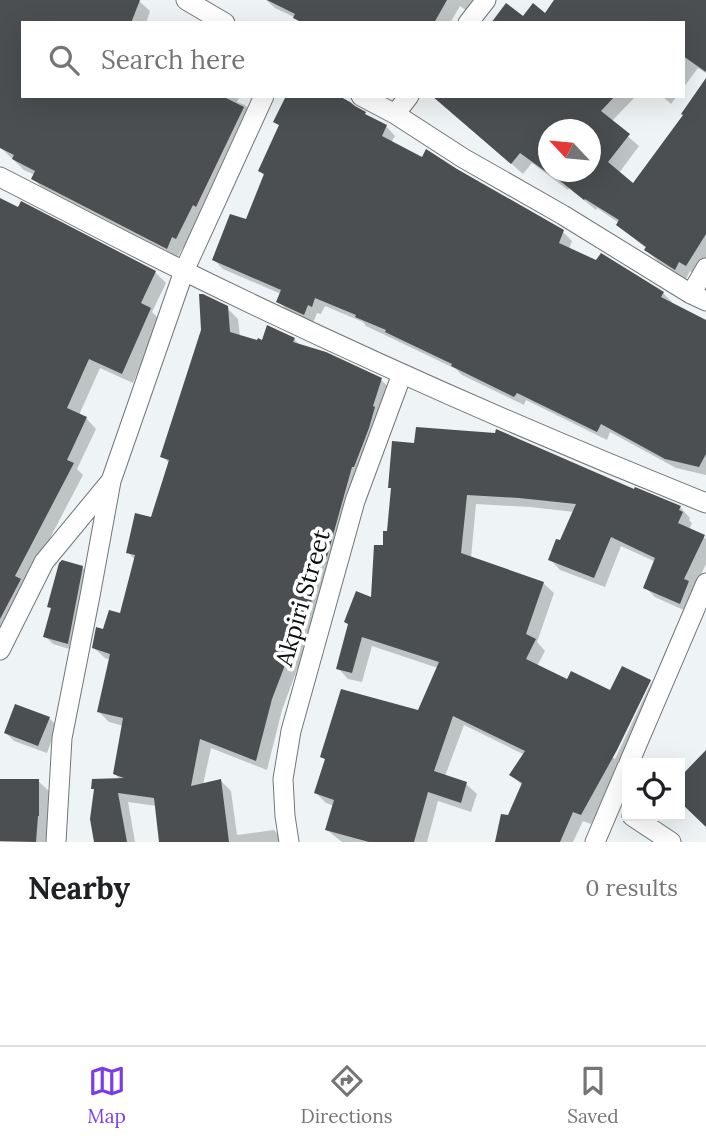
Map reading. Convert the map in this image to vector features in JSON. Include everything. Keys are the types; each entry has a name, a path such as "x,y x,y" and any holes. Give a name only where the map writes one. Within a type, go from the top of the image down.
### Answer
{"street":[{"path":"186,0 222,21"},
{"path":"470,21 486,0"},
{"path":"56,842 62,738 111,481 184,271 263,98"},
{"path":"365,98 698,297 706,268"},
{"path":"395,114 407,98"},
{"path":"0,177 184,271 402,374 706,503"},
{"name":"Akpiri Street","path":"289,842 284,779 291,731 355,500 402,374"},
{"path":"0,650 44,562 111,481"},
{"path":"631,758 706,583"},
{"path":"595,842 620,808"},
{"path":"640,821 671,842"}],"building":[{"path":"0,0 140,0 132,21 21,21 21,98 226,98 244,107 196,207 193,205 176,239 172,237 167,249 31,179 35,171 12,159 14,155 0,148"},
{"path":"267,0 447,0 435,21 299,21 293,18 295,14"},
{"path":"554,0 706,0 706,72 685,57 685,21 492,21 506,3 523,16 533,3 545,13"},
{"path":"706,78 706,234 686,266 679,262 675,270 644,250 646,247 616,225 619,220 562,182 601,182 601,119 538,119 538,166 520,153 511,164 434,98 613,98 601,111 630,134 608,162 633,183 683,115 681,114"},
{"path":"285,98 342,98 387,125 382,136 422,157 426,149 564,230 559,243 596,260 601,253 664,292 661,297 706,320 706,454 699,467 665,459 601,424 597,432 517,393 514,397 385,332 386,330 355,317 356,315 315,298 312,307 308,305 304,315 276,302 281,290 212,260 230,214 246,219 264,174 258,171 279,125 273,122"},
{"path":"0,198 18,207 21,201 156,271 141,303 151,308 122,374 89,359 67,408 87,417 67,460 74,463 15,576 21,579 0,619"},
{"path":"199,294 228,306 230,332 262,340 267,325 295,338 293,342 326,352 382,378 369,428 352,467 325,564 321,563 309,611 306,610 272,699 256,761 200,739 191,786 221,779 229,842 159,842 154,798 118,793 127,842 94,842 90,819 94,789 91,789 92,779 124,778 113,774 123,718 97,712 110,654 92,648 96,627 103,629 109,610 120,613 135,555 126,553 135,513 151,517 169,460 160,457 201,330"},
{"path":"416,427 495,433 496,429 634,489 635,487 681,506 679,510 683,512 678,523 705,535 684,579 689,581 680,604 643,588 655,558 611,537 594,578 548,560 556,539 560,540 576,504 467,495 461,553 544,582 526,634 536,639 526,659 567,679 571,671 610,690 622,666 651,680 581,815 573,812 560,842 495,842 501,814 508,815 522,783 509,775 525,751 453,716 434,771 467,782 461,803 428,792 414,842 369,842 325,830 334,800 314,793 325,759 320,757 341,689 418,710 439,662 362,637 352,673 336,669 348,624 344,622 356,591 371,597 374,545 383,545 383,531 387,531 392,441 414,443"},
{"path":"62,560 83,566 68,644 43,637 51,608 47,607"},
{"path":"15,704 50,717 38,746 4,733"},
{"path":"706,750 706,827 685,807 685,772"},
{"path":"0,779 39,779 36,842 0,841"}]}
